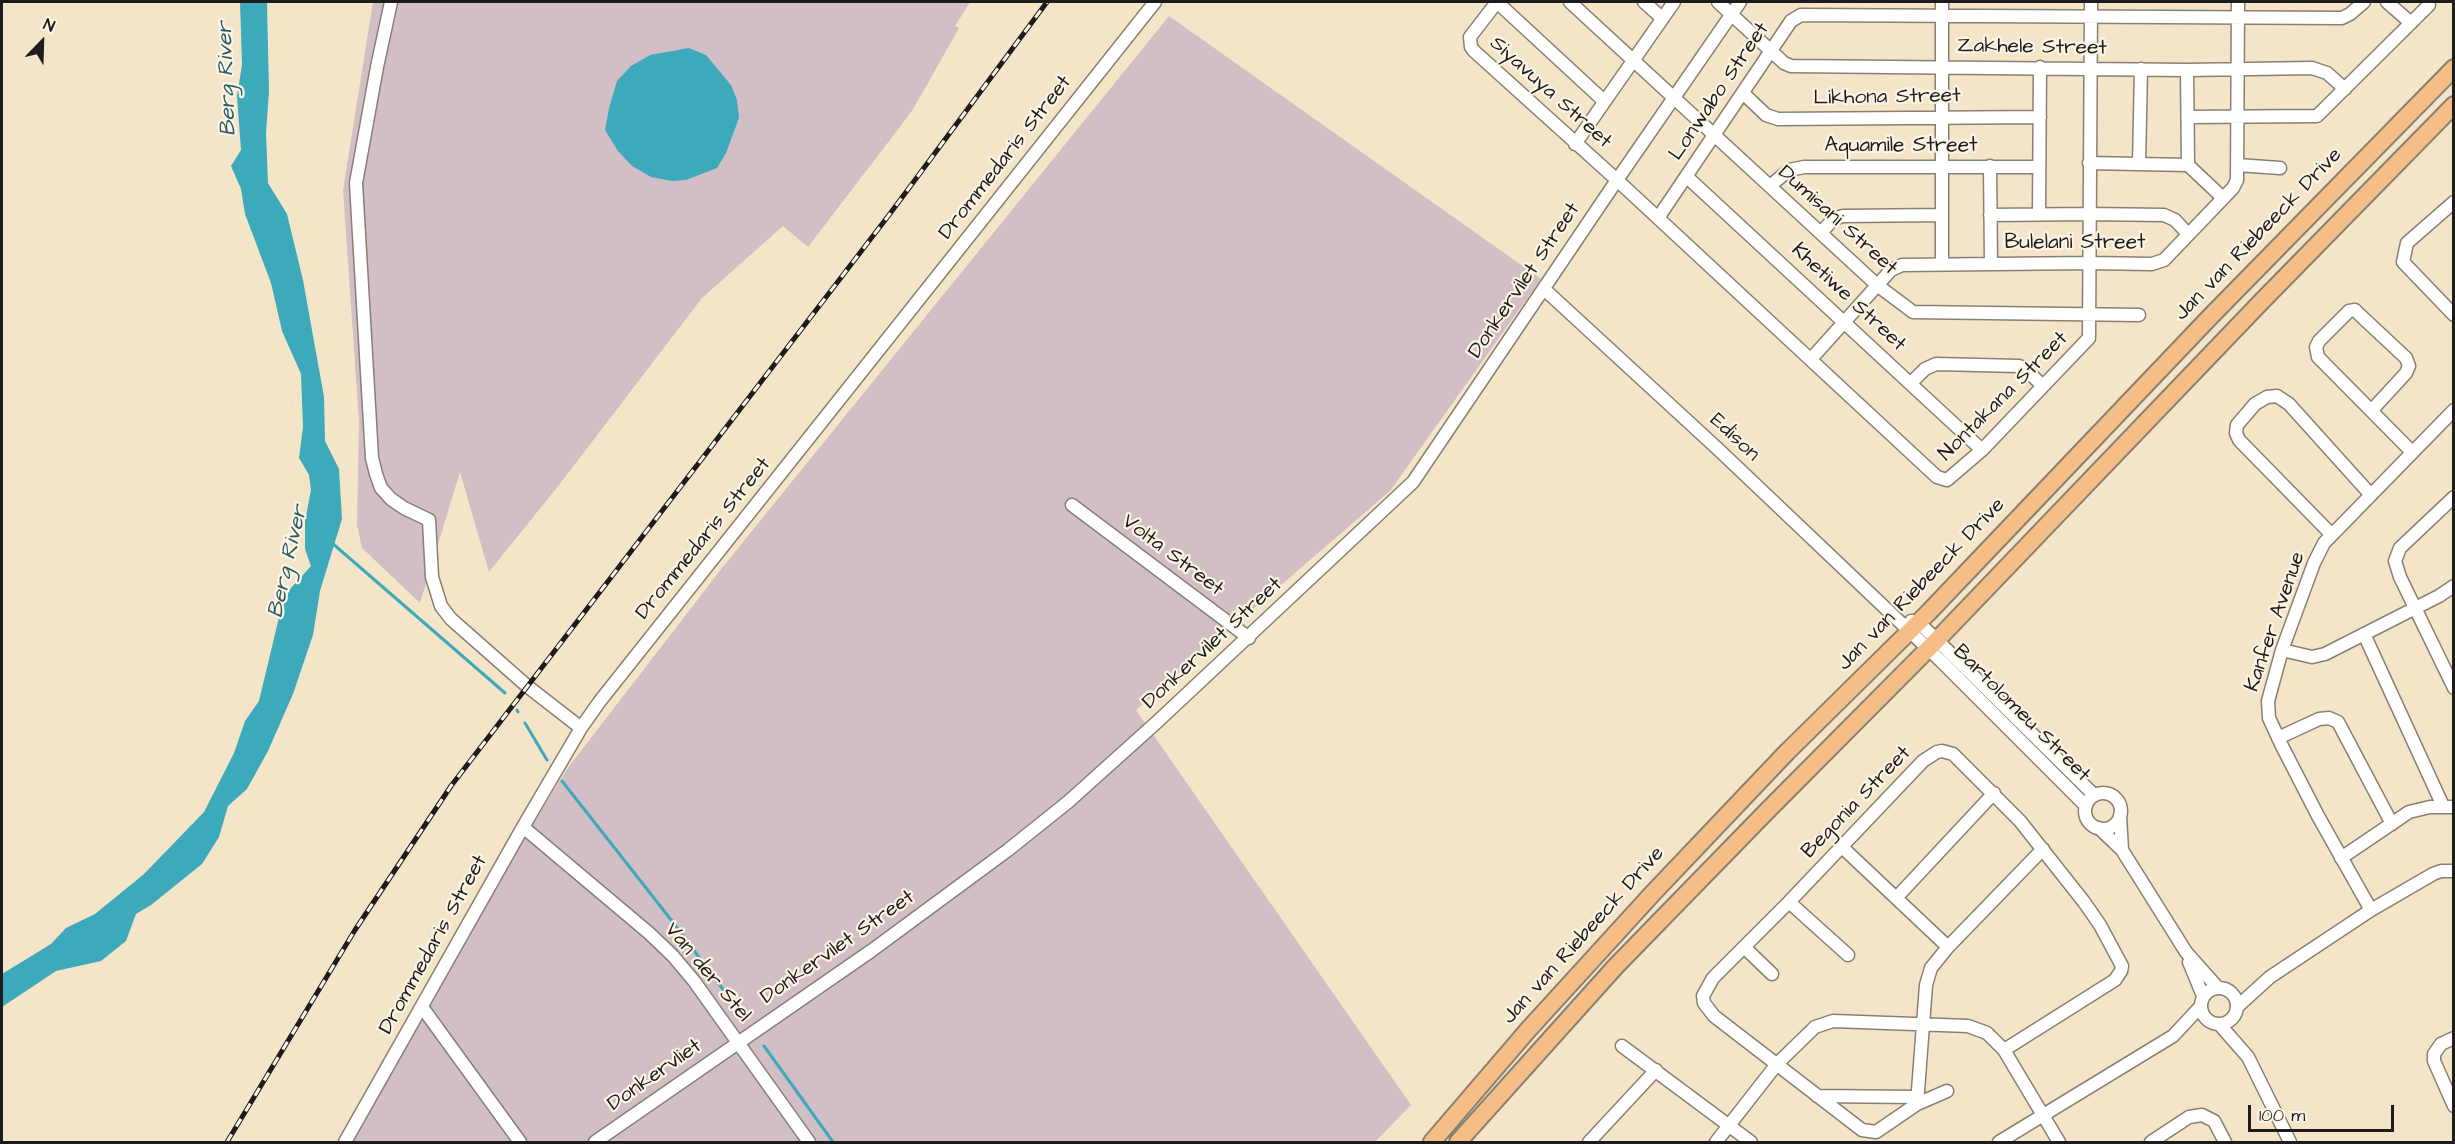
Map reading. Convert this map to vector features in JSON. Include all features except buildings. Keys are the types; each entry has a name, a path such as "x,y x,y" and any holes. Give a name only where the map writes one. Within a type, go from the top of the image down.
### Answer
{"main road":[{"name":"Jan van Riebeeck Drive","path":"1432,1143 1528,1030 1629,918 1787,752 1914,627 2210,317 2454,68"},
{"name":"Jan van Riebeeck Drive","path":"1458,1143 1616,966 1933,644 2454,105"}],"street":[{"path":"391,2 376,67 356,183 372,458 376,474 381,488 391,499 429,520 432,577 441,606 451,619 527,686 581,728"},
{"name":"Drommedaris Street","path":"345,1143 581,728 625,667 700,577 1155,2"},
{"path":"1497,2 1604,101"},
{"name":"Siyavuya Street","path":"1497,2 1473,33 1469,42 1471,47 1617,180"},
{"name":"Dumisani Street","path":"1570,2 1877,285 1913,312 2139,315"},
{"path":"1644,2 1662,18"},
{"path":"1575,144 1674,2"},
{"name":"Zakhele Street","path":"1718,2 1784,63 1797,67 1941,66 2187,70 2317,68 2327,73 2345,89"},
{"name":"Donkervilet Street","path":"738,1042 871,951 1008,850 1068,802 1249,638 1413,482 1740,2"},
{"path":"1942,2 1942,264"},
{"name":"Nontakana Street","path":"1617,180 1937,477 1947,480 1982,450 2086,342 2090,332 2091,2"},
{"name":"Bulelani Street","path":"1810,359 1896,266 1991,263 2159,263 2235,185 2239,69 2238,2"},
{"name":"Lonwabo Street","path":"1659,218 1791,21 1801,15 2342,18 2364,2"},
{"path":"2387,2 2411,23"},
{"path":"2188,117 2311,117 2322,112 2429,5"},
{"path":"2038,214 2040,67"},
{"path":"2139,164 2141,69"},
{"path":"2187,70 2188,165"},
{"name":"Likhona Street","path":"1744,94 1766,115 1778,119 2040,117"},
{"path":"2089,163 2188,165 2223,198"},
{"name":"Aquamile Street","path":"1770,186 1784,174 1796,168 1942,165 2039,167"},
{"path":"2237,165 2280,168"},
{"path":"1990,166 1991,263"},
{"name":"Khetiwe Street","path":"1687,177 1982,450"},
{"path":"2452,309 2403,262 2407,243 2454,202"},
{"path":"1821,232 1833,219 1843,216 1941,215"},
{"path":"1990,215 2164,215 2175,220 2188,234"},
{"name":"Edison","path":"1544,289 1895,617 1914,627 1933,644"},
{"path":"2372,410 2406,373 2409,366 2406,358 2355,310 2349,311 2319,341 2316,347 2318,357 2411,451"},
{"path":"1911,383 1930,366 2019,366 2043,386"},
{"path":"2331,534 2239,440 2236,433 2237,425 2254,404 2267,397 2277,396 2289,404 2370,494"},
{"name":"Kanfer Avenue","path":"2371,910 2278,738 2269,718 2268,701 2282,650 2314,563 2331,534 2454,410"},
{"path":"2454,497 2400,548 2396,567 2454,688"},
{"name":"Volta Street","path":"1072,505 1249,638"},
{"path":"2282,650 2305,657 2318,656 2439,597 2454,585"},
{"path":"2341,858 2409,812 2448,807 2364,634"},
{"name":"Bartolomeu Street","path":"1933,644 2094,795"},
{"name":"Bartolomeu Street","path":"1933,644 2086,806 2088,820 2122,850 2186,952"},
{"path":"2278,738 2319,719 2329,718 2338,722 2392,824"},
{"name":"Begonia Street","path":"1777,1064 1714,1016 1704,1003 1703,996 1707,985 1842,847 1923,760 1942,751 1953,754 1994,793 2043,849 2100,925 2120,961 2121,971 2115,980 2102,990 2004,1050"},
{"path":"1897,897 1994,793"},
{"name":"Bartolomeu Street","path":"2086,806 2094,795 2101,793 2114,796 2119,802 2122,850"},
{"path":"2099,828 2112,826 2120,815"},
{"name":"Van der Stel","path":"523,827 673,956 738,1042 809,1143"},
{"path":"1842,847 1948,947"},
{"path":"1777,1064 1855,1126 1869,1132 1876,1132 1917,1100 1928,975 1948,947 2043,849"},
{"path":"1999,1143 2173,1036 2229,1022 2236,1011 2270,977 2371,910 2433,874 2441,871 2454,871"},
{"path":"1789,902 1848,955"},
{"path":"1744,947 1772,974"},
{"path":"2186,952 2224,989 2234,995 2236,1022 2248,1058 2290,1143"},
{"path":"2186,952 2202,1002 2203,1016 2233,1037 2248,1058"},
{"path":"2173,1036 2211,989 2224,989 2270,977"},
{"path":"422,1007 520,1143"},
{"path":"1716,1143 1777,1064 1807,1033 1823,1023 1833,1021 1978,1028 1995,1039 2004,1050 2059,1143"},
{"path":"2454,1038 2441,1044 2434,1054 2434,1061 2454,1106"},
{"name":"Donkervliet","path":"595,1143 738,1042"},
{"path":"1623,1046 1750,1143"},
{"path":"1589,1143 1656,1070"},
{"path":"1817,1096 1917,1100 1947,1091"},
{"path":"2151,1143 2195,1115 2214,1120 2225,1143"}],"shaded area":[{"path":"373,2 970,2 955,26 959,28 912,111 808,247 783,226 702,298 559,485 489,572 460,472 420,603 362,548 357,525 359,422 343,190"},
{"path":"1169,16 1541,279 1390,491 1136,710 1411,1105 1375,1142 347,1142 502,875 567,769 722,568"}],"water":[{"path":"240,2 267,2 268,183 287,214 303,280 324,397 325,441 339,469 342,519 320,591 313,635 293,694 268,751 247,789 228,806 219,837 202,864 151,905 136,914 126,941 101,961 56,971 2,1007 2,974 51,944 66,928 95,914 144,874 204,812 234,753 245,721 259,701 280,613 290,589 311,566 305,549 305,521 311,490 309,475 299,458 303,427 301,374 282,331 271,283 245,214 241,189 231,166 241,150 237,96 242,65"},
{"path":"689,48 706,55 731,85 737,100 739,118 726,153 717,168 686,180 672,181 651,177 632,166 618,151 605,130 609,108 617,81 631,66 650,55"}],"waterway":[{"path":"332,543 505,693"},
{"path":"525,723 547,760"},
{"path":"562,781 746,1020"},
{"path":"764,1046 833,1142"}],"railway":[{"path":"227,1142 355,930 451,786 889,215 1047,2"}],"water label":[{"name":"Berg River","path":"228,79"},
{"name":"Berg River","path":"289,562"}]}
